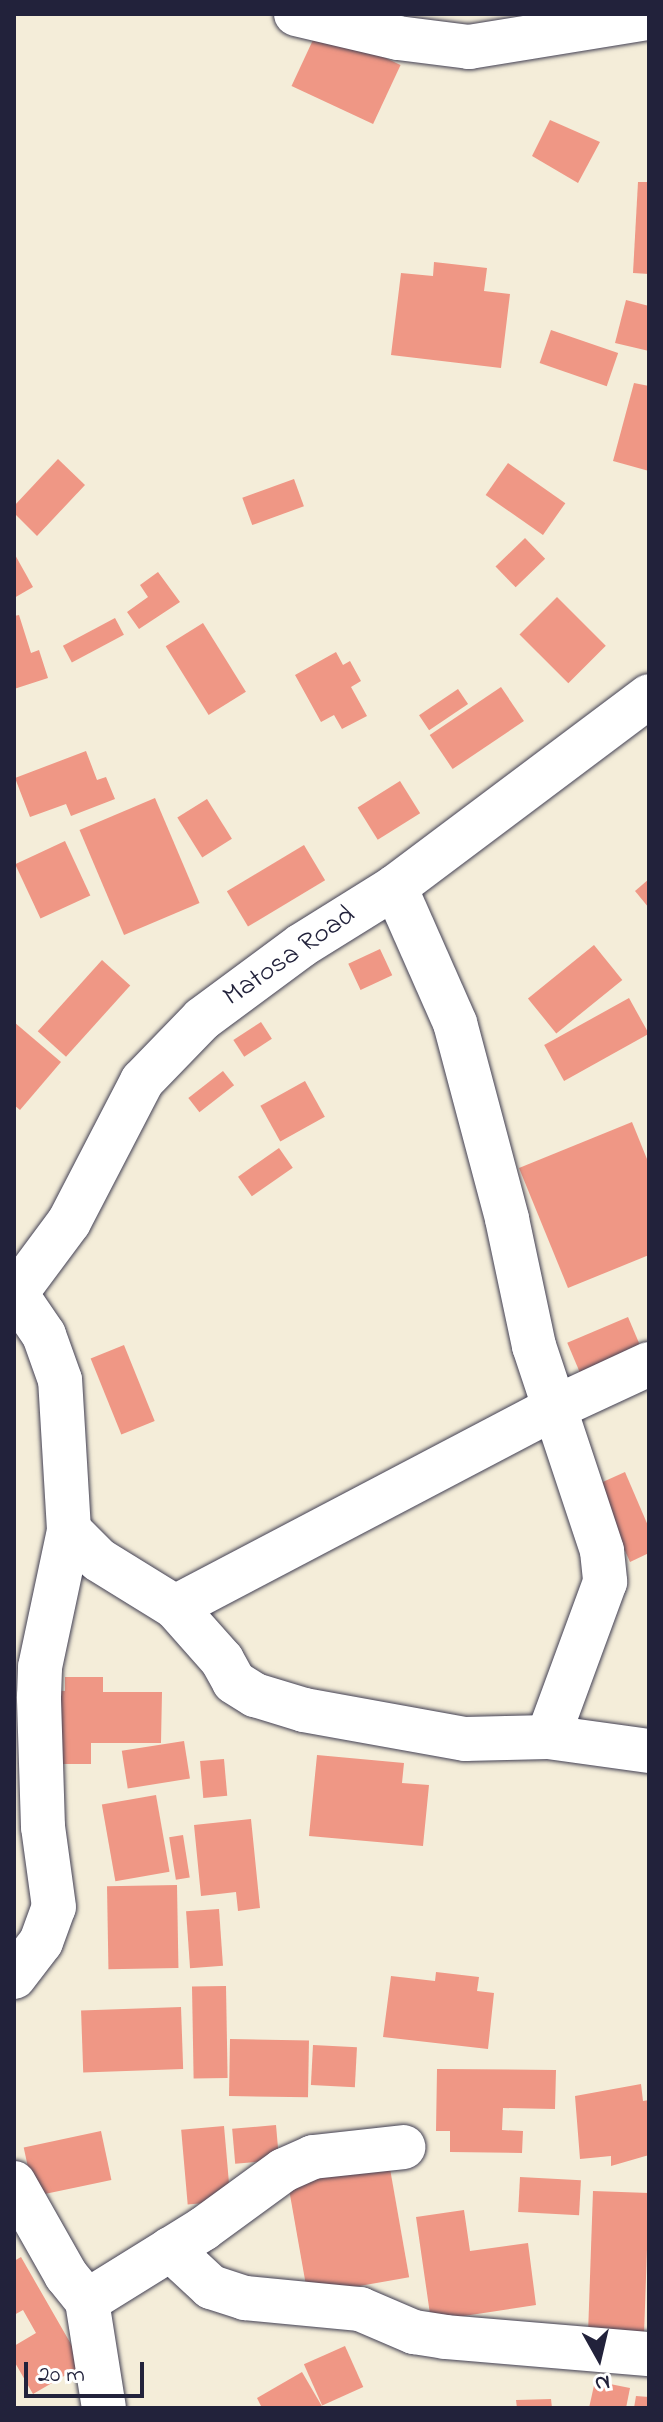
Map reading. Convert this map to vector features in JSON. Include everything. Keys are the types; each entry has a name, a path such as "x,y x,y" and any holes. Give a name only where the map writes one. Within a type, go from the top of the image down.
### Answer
{"street":[{"path":"296,14 398,38 649,18"},
{"name":"Matosa Road","path":"15,1295 69,1222 142,1081 243,986 395,887 649,696"},
{"path":"395,887 455,1023 552,1409 602,1551 605,1582 548,1737"},
{"path":"14,1977 41,1942 54,1907 43,1827 40,1667 69,1530 60,1380 44,1335 15,1295"},
{"path":"175,1607 552,1409 649,1364"},
{"path":"69,1530 99,1560 175,1607 222,1660 234,1682 255,1695 304,1710 465,1739 548,1737 649,1751"},
{"path":"87,2301 170,2249 284,2170 313,2157 403,2147"},
{"path":"14,2183 66,2275 87,2301 104,2408"},
{"path":"170,2249 211,2287 245,2298 360,2309 414,2332 445,2337 649,2354"}],"building":[{"path":"319,27 401,65 373,124 292,86"},
{"path":"550,120 600,142 578,183 532,156"},
{"path":"638,182 649,182 649,274 633,273"},
{"path":"434,262 487,268 484,291 510,294 501,368 391,355 401,273 433,276"},
{"path":"626,300 649,306 649,351 615,343"},
{"path":"551,330 618,353 607,386 540,363"},
{"path":"634,383 649,386 649,471 613,461"},
{"path":"58,459 85,485 37,536 14,513 14,506"},
{"path":"508,463 565,503 543,535 486,495"},
{"path":"294,479 304,506 252,525 242,498"},
{"path":"525,538 545,559 516,587 496,566"},
{"path":"14,553 33,587 14,598"},
{"path":"158,572 180,602 139,629 127,612 148,597 140,585"},
{"path":"557,597 606,646 568,683 520,634"},
{"path":"19,615 31,653 39,650 48,678 14,689 14,616"},
{"path":"115,618 124,635 72,662 63,646"},
{"path":"203,623 246,692 209,715 166,646"},
{"path":"336,652 343,665 350,661 361,681 351,687 367,716 342,729 334,715 321,722 295,675"},
{"path":"501,687 524,721 453,769 430,735"},
{"path":"458,689 468,704 429,730 419,715"},
{"path":"86,751 97,780 106,777 115,799 71,816 66,804 30,817 15,778"},
{"path":"400,781 420,813 378,840 358,807"},
{"path":"155,798 200,903 124,935 80,830"},
{"path":"207,799 232,839 202,857 177,818"},
{"path":"65,841 90,895 41,919 15,864"},
{"path":"304,845 325,880 248,926 227,891"},
{"path":"649,879 649,908 635,891"},
{"path":"594,945 622,980 556,1033 528,998"},
{"path":"380,949 392,975 361,990 348,964"},
{"path":"102,960 130,985 66,1057 38,1031"},
{"path":"629,998 649,1034 564,1081 544,1045"},
{"path":"14,1022 61,1062 20,1110 14,1105"},
{"path":"261,1022 272,1039 244,1057 233,1040"},
{"path":"223,1071 234,1085 199,1112 188,1098"},
{"path":"305,1081 325,1117 280,1142 260,1106"},
{"path":"632,1122 649,1164 649,1255 568,1288 519,1168"},
{"path":"279,1148 293,1168 252,1196 238,1177"},
{"path":"628,1317 644,1355 583,1381 567,1343"},
{"path":"124,1345 155,1421 121,1435 91,1358"},
{"path":"625,1472 649,1528 649,1553 630,1562 596,1485"},
{"path":"65,1677 103,1677 103,1692 162,1692 161,1743 91,1743 91,1764 48,1764 49,1690 65,1691"},
{"path":"184,1741 190,1779 128,1788 122,1751"},
{"path":"317,1755 404,1763 402,1783 429,1785 423,1846 309,1836"},
{"path":"224,1759 227,1796 203,1798 200,1761"},
{"path":"156,1795 170,1872 115,1881 102,1805"},
{"path":"251,1819 260,1908 238,1911 236,1892 201,1896 194,1825"},
{"path":"183,1835 190,1877 176,1880 169,1837"},
{"path":"177,1885 178,1968 108,1969 107,1886"},
{"path":"219,1909 223,1966 190,1968 186,1911"},
{"path":"436,1972 479,1977 477,1991 494,1993 488,2049 383,2037 391,1976 435,1981"},
{"path":"226,1986 228,2078 194,2079 192,1987"},
{"path":"181,2007 183,2069 83,2072 81,2010"},
{"path":"230,2039 309,2040 308,2097 229,2096"},
{"path":"313,2045 357,2047 355,2087 311,2085"},
{"path":"437,2069 556,2070 555,2109 503,2108 502,2130 523,2131 522,2153 450,2152 450,2131 436,2131"},
{"path":"641,2084 643,2101 649,2100 649,2155 611,2166 611,2156 580,2159 575,2096"},
{"path":"276,2125 279,2160 235,2164 232,2129"},
{"path":"224,2126 231,2201 188,2204 181,2130"},
{"path":"101,2131 111,2180 34,2196 24,2147"},
{"path":"389,2163 409,2277 308,2295 288,2181"},
{"path":"520,2177 581,2180 579,2215 518,2212"},
{"path":"593,2191 649,2193 644,2336 588,2334"},
{"path":"464,2210 470,2251 528,2243 536,2305 431,2321 416,2217"},
{"path":"21,2257 83,2365 33,2394 14,2361 14,2346 36,2333 23,2310 14,2315 14,2261"},
{"path":"345,2346 363,2387 322,2405 304,2364"},
{"path":"302,2372 323,2408 262,2408 257,2398"},
{"path":"595,2381 630,2388 626,2408 589,2408"},
{"path":"636,2396 649,2397 649,2408 634,2408"},
{"path":"551,2399 552,2408 517,2408 516,2400"}]}
